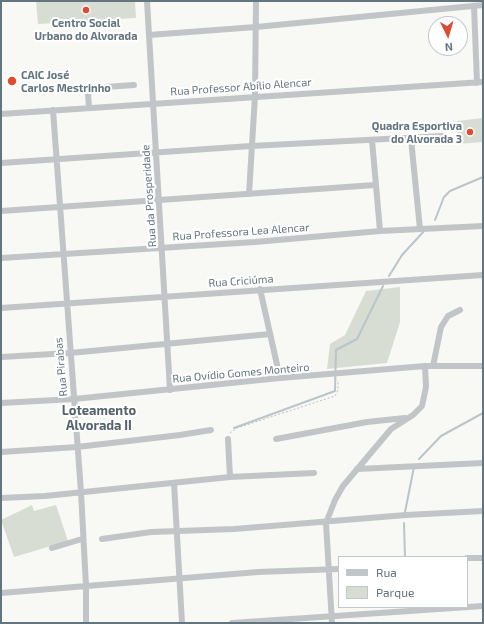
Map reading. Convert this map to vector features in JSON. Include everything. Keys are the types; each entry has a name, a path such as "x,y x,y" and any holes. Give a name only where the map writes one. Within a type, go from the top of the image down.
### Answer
{"street":[{"name":"Rua da Prosperidade","path":"147,1 163,248 170,390"},
{"path":"249,194 255,96 256,1"},
{"path":"149,35 256,27 483,5"},
{"path":"474,6 480,82"},
{"name":"Rua Professor Abílio Alencar","path":"1,114 480,82"},
{"path":"89,108 88,93 91,88 134,86"},
{"name":"Rua Pirabas","path":"53,110 81,492 82,539 86,586 86,623"},
{"path":"1,163 251,146 411,139 443,136"},
{"path":"411,139 420,229"},
{"path":"372,140 380,231"},
{"path":"1,211 375,185"},
{"name":"Rua Professora Lea Alencar","path":"1,258 255,242 380,231 483,226"},
{"name":"Rua Criciúma","path":"1,308 260,289 483,275"},
{"path":"260,289 280,378"},
{"path":"433,366 437,340 444,320 448,316 460,310"},
{"path":"1,357 70,353 270,334"},
{"path":"332,620 326,523 335,500 357,469 391,429 417,412 424,398 425,366"},
{"name":"Rua Ovídio Gomes Monteiro","path":"1,403 74,399 280,378 425,366 483,366"},
{"path":"276,439 367,422 407,418"},
{"path":"1,452 77,447 211,430"},
{"path":"228,439 230,477"},
{"path":"357,469 483,463"},
{"path":"1,498 81,492 230,477 314,473"},
{"path":"174,483 178,531 182,623"},
{"path":"102,539 151,532 234,529 326,523 406,515 483,510"},
{"path":"52,548 82,539"},
{"path":"468,558 483,558"},
{"path":"1,593 180,578 338,569"},
{"path":"468,607 483,606"},
{"path":"232,623 332,620 461,608"}],"path":[{"path":"228,439 230,432 237,428 335,396 338,390 337,374"}],"green space":[{"name":"Centro Social Urbano do Alvorada","path":"36,1 135,1 136,18 38,24"},
{"name":"Quadra Esportiva do Alvorada 3","path":"483,118 483,142 458,144 457,121"},
{"path":"400,287 400,322 387,363 327,369 330,344 345,335 366,291"},
{"path":"32,505 34,511 56,505 68,541 14,557 1,520"}],"waterway":[{"path":"435,220 444,197 450,191 483,177"},
{"path":"389,276 402,255 425,230"},
{"path":"234,428 335,391 336,350 357,339 383,286"},
{"path":"419,459 441,436 483,413"},
{"path":"405,512 414,467"},
{"path":"404,523 405,556"}],"place":[{"name":"Centro Social Urbano do Alvorada","path":"86,10"},
{"name":"CAIC José Carlos Mestrinho","path":"12,81"},
{"name":"Quadra Esportiva do Alvorada 3","path":"470,132"}],"district":[{"name":"Loteamento Alvorada II","path":"99,418"}]}
